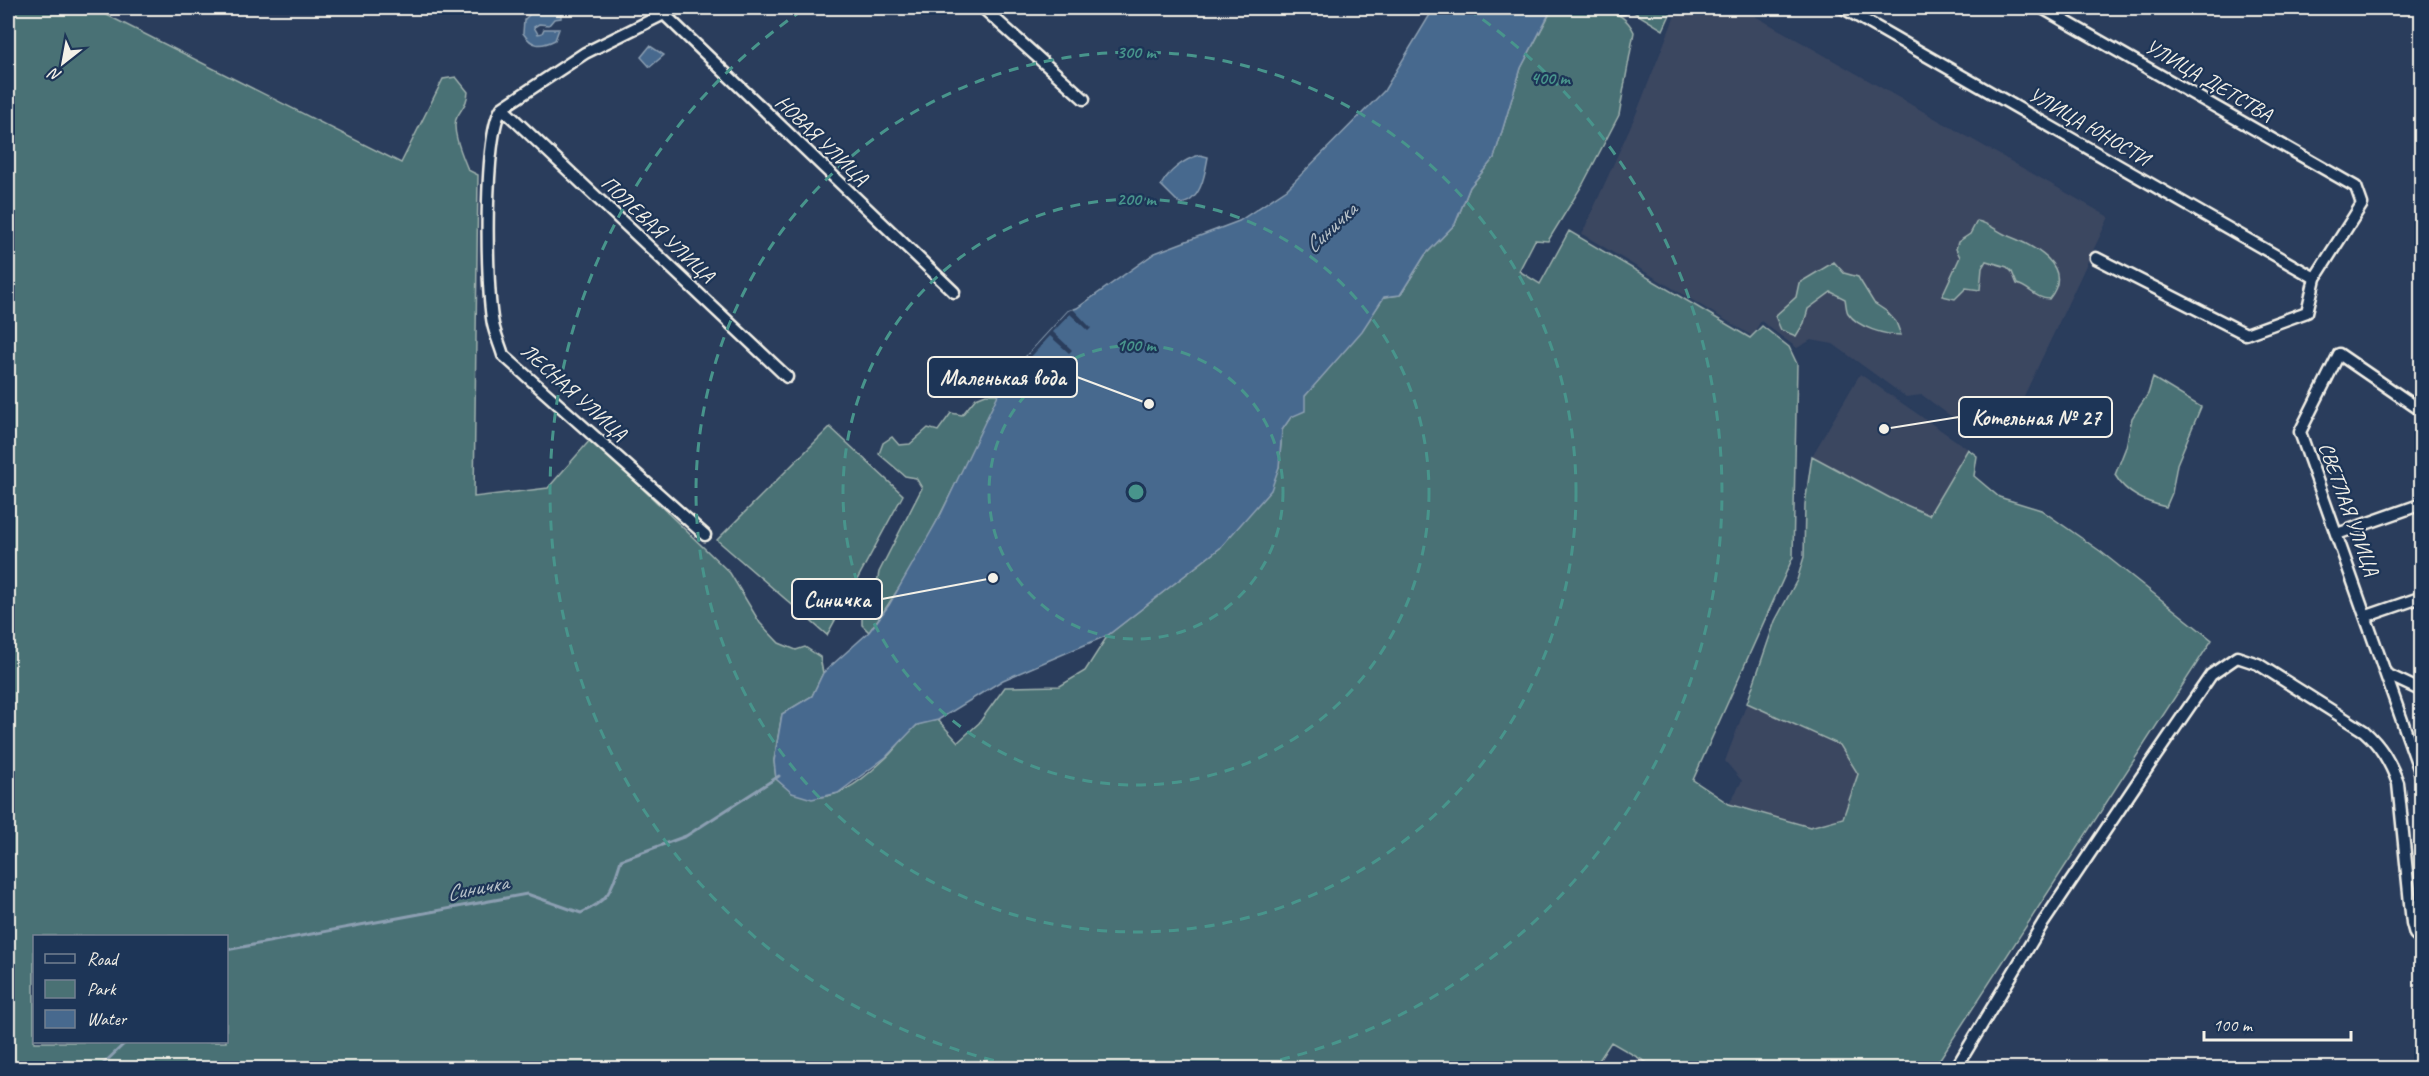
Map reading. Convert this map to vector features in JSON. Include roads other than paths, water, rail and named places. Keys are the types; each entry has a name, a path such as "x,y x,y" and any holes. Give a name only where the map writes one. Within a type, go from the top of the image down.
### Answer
{"street":[{"path":"505,105 585,53 676,8"},
{"path":"984,8 1084,99"},
{"path":"1618,8 1623,8"},
{"name":"УЛИЦА ЮНОСТИ","path":"1843,8 2315,278"},
{"name":"УЛИЦА ДЕТСТВА","path":"2042,8 2356,188 2362,204 2315,278"},
{"name":"НОВАЯ УЛИЦА","path":"664,15 954,292"},
{"name":"ПОЛЕВАЯ УЛИЦА","path":"505,105 787,377"},
{"name":"ЛЕСНАЯ УЛИЦА","path":"505,105 496,116 489,164 488,235 492,324 503,355 705,535"},
{"path":"2096,258 2246,334 2307,312 2315,278"},
{"name":"СВЕТЛАЯ УЛИЦА","path":"2421,411 2339,354 2300,432 2367,616 2421,777"},
{"path":"2337,534 2421,504"},
{"path":"2367,616 2421,597"},
{"path":"1956,1068 2043,923 2141,777 2211,675 2237,657 2258,664 2364,731 2379,744 2391,763 2398,783 2412,922 2415,934 2421,940"},
{"path":"2386,674 2421,691"}],"water":[{"path":"536,8 561,9 561,18 554,19 549,25 539,24 534,27 538,34 544,29 559,29 555,40 537,44 530,41 523,33 524,20"},
{"path":"1434,8 1548,8 1549,14 1521,68 1494,158 1470,187 1455,224 1425,255 1400,295 1384,297 1362,331 1305,396 1305,411 1291,417 1282,430 1279,467 1271,490 1220,548 1108,635 1003,680 938,720 917,725 886,757 838,793 812,799 792,793 776,779 774,761 782,714 812,696 823,673 869,632 889,605 941,514 1006,378 1068,311 1077,308 1155,253 1239,221 1287,189 1384,91"},
{"path":"650,46 664,55 650,67 641,57"},
{"path":"1200,155 1208,157 1201,186 1193,198 1180,204 1161,185 1178,166"}],"waterway":[{"name":"Синичка","path":"228,950 527,894 581,913 604,898 612,886 621,860 686,836 779,776"},
{"name":"Синичка","path":"99,1068 125,1043"}],"place":[{"name":"Маленькая вода","path":"1149,404"},
{"name":"Котельная № 27","path":"1884,429"},
{"name":"Синичка","path":"993,578"}]}
